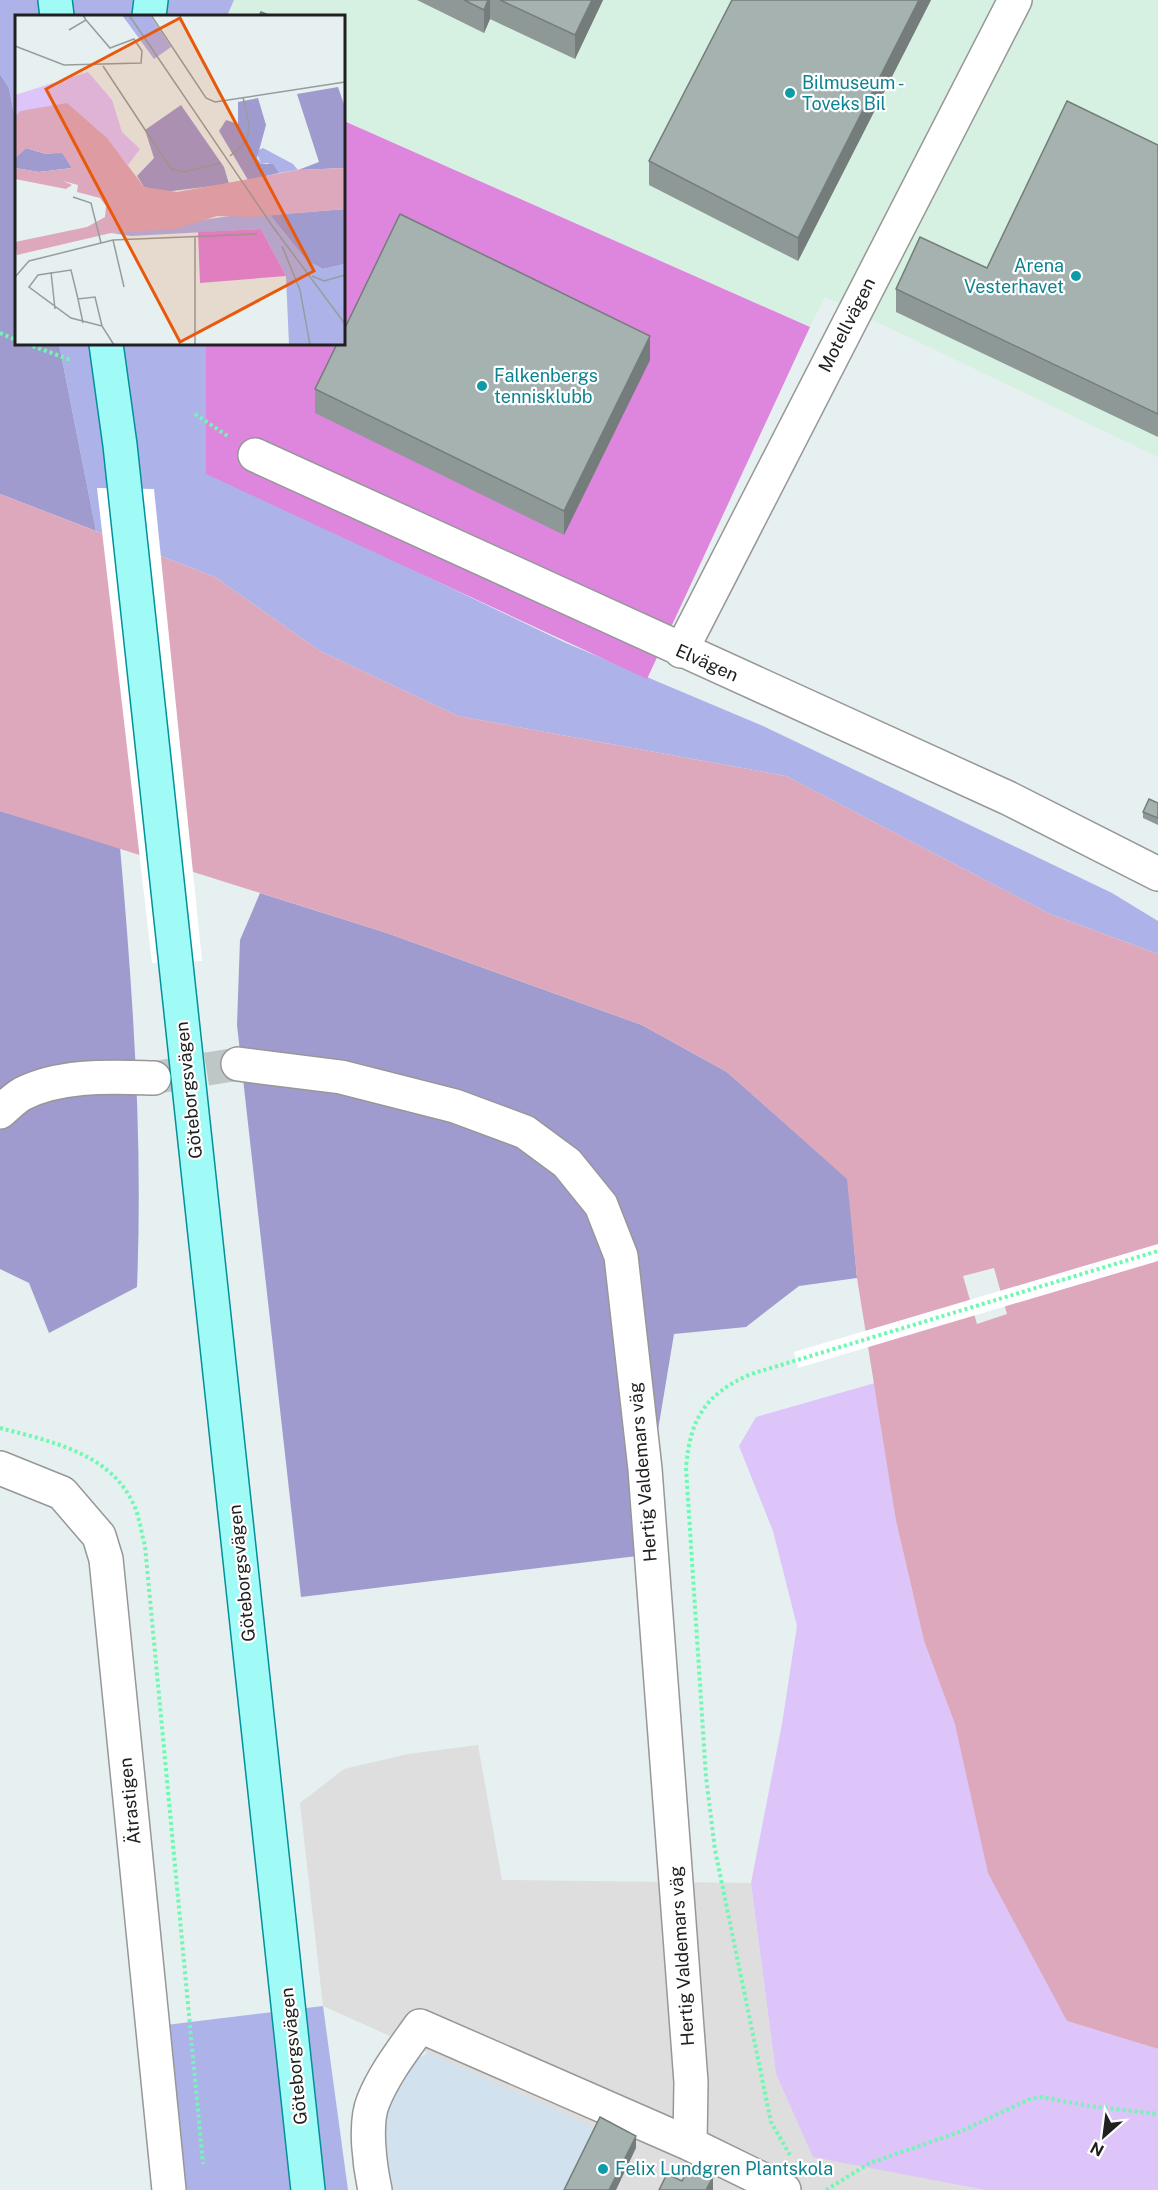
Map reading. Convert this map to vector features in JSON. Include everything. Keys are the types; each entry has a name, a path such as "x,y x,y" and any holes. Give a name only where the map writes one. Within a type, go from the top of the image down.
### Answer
{"main road":[{"path":"40,0 42,15"},
{"path":"55,0 57,15"},
{"path":"148,15 151,0"},
{"path":"105,345 120,446"},
{"path":"120,446 123,345"},
{"name":"Göteborgsvägen","path":"120,446 308,2190"}],"street":[{"name":"Motellvägen","path":"681,651 1015,0"},
{"name":"Elvägen","path":"255,455 1008,798 1158,874"},
{"name":"Hertig Valdemars väg","path":"238,1064 341,1077 455,1106 525,1132 567,1163 601,1205 621,1256 645,1469 691,2082 690,2144"},
{"path":"0,1112 22,1094 67,1080 154,1078"},
{"name":"Ätrastigen","path":"0,1468 62,1494 99,1536 106,1559 170,2190"},
{"path":"375,2190 368,2156 372,2103 394,2063 420,2026 690,2144 788,2176"}],"path":[{"path":"0,333 15,339"},
{"path":"30,345 71,360"},
{"path":"195,414 255,455"},
{"path":"788,2176 785,2143 771,2122 715,1850 705,1777 686,1468 692,1427 706,1406 721,1390 751,1374 1158,1251"},
{"path":"826,2190 870,2163 957,2133 1030,2099 1042,2097 1089,2106 1158,2114"}],"shaded area":[{"path":"0,0 234,0 227,15 15,15 15,119 9,88 0,74"},
{"path":"234,0 1158,0 1158,457 825,297 810,327 345,121 345,15 227,15"},
{"path":"0,74 9,88 15,119 15,345 59,345 96,531 0,494"},
{"path":"345,121 810,327 647,679 206,474 206,345 345,345"},
{"path":"59,345 206,345 207,474 566,643 763,726 1112,893 1158,921 1158,954 1050,914 786,776 458,716 320,651 215,577 96,531"},
{"path":"0,494 215,577 320,651 458,716 786,776 1050,914 1158,954 1158,2049 1067,2021 988,1873 955,1724 924,1641 896,1521 857,1278 847,1179 727,1072 642,1025 387,933 0,811","holes":["994,1268 1007,1314 977,1324 963,1276"]},
{"path":"0,811 120,847 136,1067 139,1176 137,1287 49,1333 29,1283 0,1269"},
{"path":"260,893 387,933 642,1025 727,1072 848,1179 857,1278 799,1286 746,1327 674,1334 637,1556 301,1597 237,1025 240,940"},
{"path":"875,1383 896,1521 924,1641 1067,2021 1158,2049 1158,2190 985,2190 813,2157 776,2074 751,1883 782,1724 797,1626 773,1531 739,1446 756,1417"},
{"path":"478,1745 502,1880 751,1883 776,2074 813,2156 985,2190 616,2190 428,2053 323,2006 300,1803 344,1769 408,1754"},
{"path":"323,2006 348,2190 178,2190 166,2025"},
{"path":"428,2053 600,2130 571,2190 382,2190 380,2183 387,2096 410,2062"}],"pier":[{"path":"97,488 154,489 202,961 152,963"},
{"path":"1158,1244 1158,1261 798,1368 794,1352"}],"building":[{"path":"464,0 488,0 484,10"},
{"path":"500,0 592,0 575,35"},
{"name":"Bilmuseum - Toveks Bil","path":"732,0 919,0 798,238 649,161"},
{"name":"Arena Vesterhavet","path":"1067,101 1158,145 1158,414 896,289 920,237 987,268"},
{"name":"Falkenbergs tennisklubb","path":"400,214 650,336 564,511 315,389 337,345 345,345 345,328"},
{"path":"1149,799 1158,803 1158,818 1143,812"},
{"name":"Felix Lundgren Plantskola","path":"600,2117 636,2136 609,2190 564,2190"},
{"path":"690,2165 713,2177 706,2190 659,2190 667,2174 682,2181"}],"tunnel":[{"path":"158,1077 238,1064"}],"place":[{"name":"Bilmuseum - Toveks Bil","path":"790,93"},
{"name":"Arena Vesterhavet","path":"1076,276"},
{"name":"Falkenbergs tennisklubb","path":"482,386"},
{"name":"Felix Lundgren Plantskola","path":"603,2169"}]}
